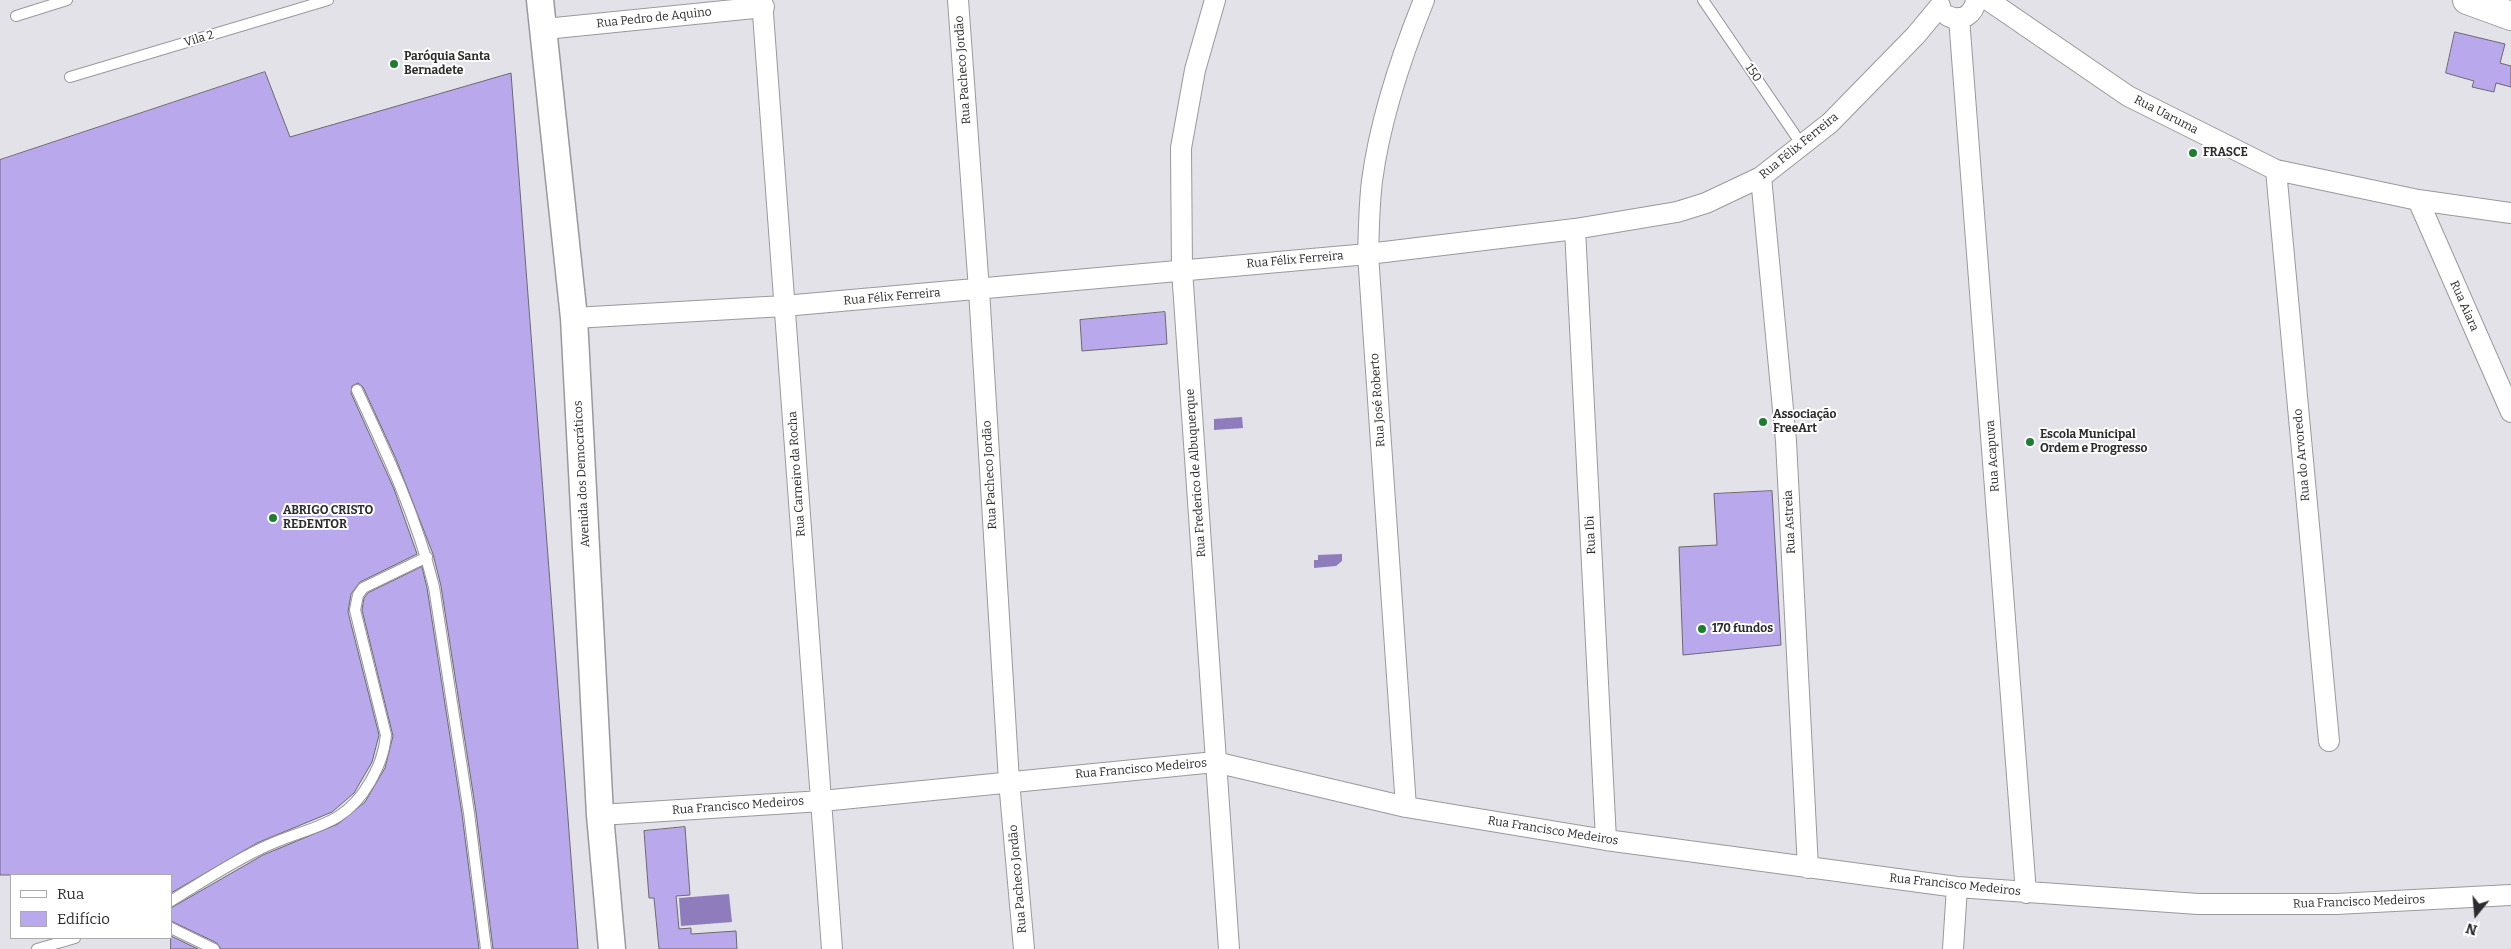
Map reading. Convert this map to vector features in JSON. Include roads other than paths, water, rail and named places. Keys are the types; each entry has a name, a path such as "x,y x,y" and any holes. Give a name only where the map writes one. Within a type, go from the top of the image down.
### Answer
{"main road":[{"path":"2467,0 2511,16"}],"street":[{"name":"Avenida dos Democráticos","path":"540,0 545,29 574,318 600,815 612,949"},
{"name":"Rua Pacheco Jordão","path":"958,0 979,290 1009,781 1024,949"},
{"name":"Rua Frederico de Albuquerque","path":"1215,0 1195,70 1180,148 1182,270 1229,949"},
{"name":"Rua José Roberto","path":"1406,807 1368,254 1372,181 1382,127 1410,34 1424,0"},
{"path":"1940,3 1946,15 1959,18 1969,15 1974,9 1976,0"},
{"name":"Rua Uaruma","path":"1988,0 2128,96 2276,170 2418,200 2511,213"},
{"name":"Rua Pedro de Aquino","path":"545,29 763,3"},
{"name":"Rua Carneiro da Rocha","path":"763,3 832,949"},
{"name":"Rua Félix Ferreira","path":"574,318 784,306 1368,254 1575,229 1677,212 1706,203 1761,177 1802,145 1836,116 1916,35 1940,3"},
{"name":"Rua Acapuva","path":"1959,18 2026,893"},
{"name":"Rua do Arvoredo","path":"2276,170 2329,741"},
{"name":"Rua Astreia","path":"1761,177 1786,441 1808,868"},
{"name":"Rua Aiara","path":"2418,200 2511,412"},
{"name":"Rua Ibi","path":"1575,229 1606,840"},
{"name":"Rua Francisco Medeiros","path":"600,815 822,801 1215,762 1406,807 1606,840 1957,887 2198,904 2326,904 2511,895"},
{"path":"1953,949 1957,887"}],"lane":[{"path":"16,16 67,0"},
{"name":"Vila 2","path":"70,77 328,0"},
{"name":"150","path":"1703,0 1802,145"},
{"path":"357,390 401,486 427,557 434,587 469,813 486,949"},
{"path":"172,900 261,848 342,816 362,797 381,764 386,735 355,610 355,601 362,588 427,557"},
{"path":"172,928 214,949"},
{"path":"37,949 72,939"}],"place":[{"name":"Paróquia Santa Bernadete","path":"394,64"},
{"name":"FRASCE","path":"2193,153"},
{"name":"Associação FreeArt","path":"1763,422"},
{"name":"Escola Municipal Ordem e Progresso","path":"2030,442"},
{"name":"ABRIGO CRISTO REDENTOR","path":"273,518"},
{"name":"170 fundos","path":"1702,629"}]}
